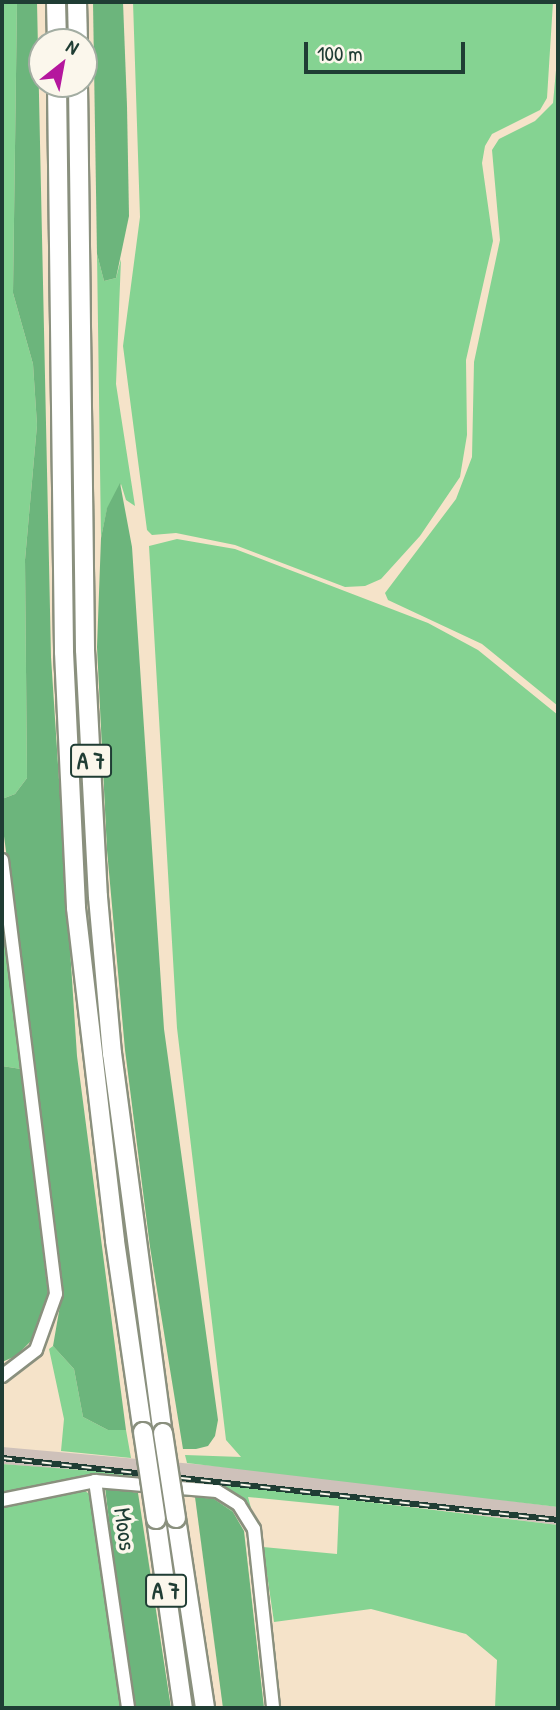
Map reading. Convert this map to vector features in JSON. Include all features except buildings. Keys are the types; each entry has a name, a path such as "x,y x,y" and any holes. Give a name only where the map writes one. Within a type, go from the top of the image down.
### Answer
{"highway":[{"path":"56,2 57,28"},
{"path":"78,2 78,28"},
{"name":"A 7","path":"57,98 64,652 76,908 103,1149 183,1708"},
{"name":"A 7","path":"78,98 84,608 98,897 112,1053 163,1433 205,1708"}],"street":[{"path":"2,860 56,1294 36,1350 2,1376"},
{"path":"2,1500 95,1481 217,1491 239,1505 254,1529 273,1708"},
{"name":"Moos","path":"95,1481 128,1708"}],"shaded area":[{"path":"2,1447 284,1472 558,1507 558,1525 201,1481 2,1464"}],"green space":[{"path":"2,2 17,2 13,293 33,364 37,425 25,560 27,778 15,794 2,799"},
{"path":"17,2 37,2 38,28 28,28 28,98 39,98 51,657 77,1056 126,1430 108,1430 83,1417 74,1369 53,1346 62,1294 59,1255 2,821 2,799 15,794 27,778 25,560 37,425 33,364 13,293"},
{"path":"93,2 123,2 129,216 116,278 104,281 97,254 95,98 98,98 98,28 93,28"},
{"path":"133,2 553,2 547,98 540,110 492,134 485,146 482,163 493,241 466,360 467,435 460,477 420,536 381,579 365,586 345,587 235,545 176,533 152,535 147,530 123,346 140,217"},
{"path":"558,48 558,706 482,644 388,600 385,593 456,499 472,457 474,362 500,240 492,150 499,139 535,121 553,103"},
{"path":"97,254 104,281 116,278 121,259 116,384 135,506 126,500 121,484 107,509 101,538"},
{"path":"120,483 132,547 164,1029 218,1420 215,1436 208,1446 196,1449 183,1449 150,1247 125,1050 107,850 97,647 101,538 107,508"},
{"path":"177,539 235,549 428,623 478,650 558,715 558,1507 187,1463 185,1455 241,1457 226,1440 177,1028 149,546"},
{"path":"2,914 21,1069 2,1066"},
{"path":"2,1066 21,1069 48,1294 45,1314 35,1337 16,1356 2,1362"},
{"path":"53,1346 74,1369 83,1417 108,1430 126,1430 131,1458 61,1451 64,1419 49,1349"},
{"path":"2,1464 133,1474 134,1477 79,1478 2,1492"},
{"path":"188,1480 558,1525 558,1708 495,1708 497,1660 466,1634 371,1609 274,1622 263,1547 337,1554 339,1506 248,1497 251,1508 233,1512 214,1499 195,1497"},
{"path":"105,1487 138,1493 171,1708 131,1708"},
{"path":"82,1489 94,1497 125,1708 2,1708 2,1505"},
{"path":"195,1497 214,1499 233,1512 244,1531 264,1708 223,1708"}],"railway":[{"path":"2,1458 558,1520"}]}
